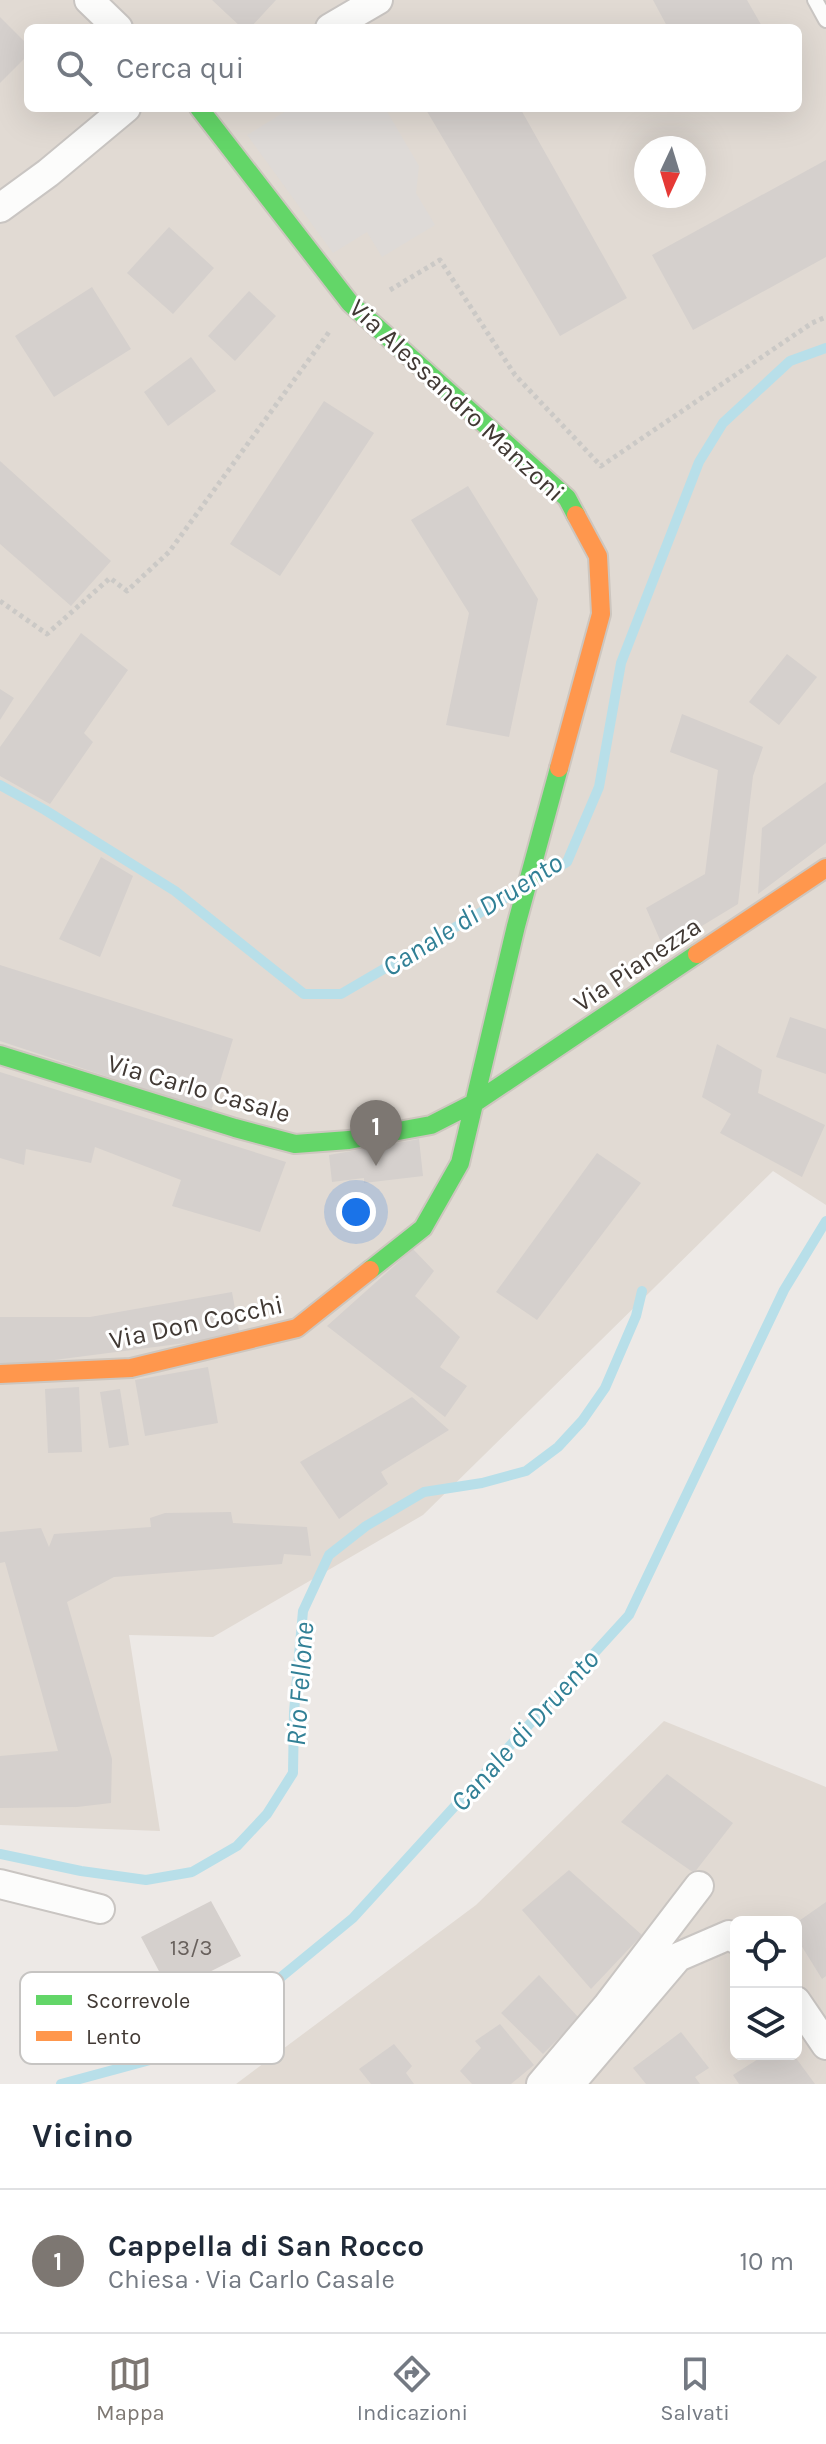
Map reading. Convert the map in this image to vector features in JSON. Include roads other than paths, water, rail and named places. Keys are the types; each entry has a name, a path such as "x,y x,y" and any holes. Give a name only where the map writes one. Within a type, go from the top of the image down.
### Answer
{"street":[{"path":"89,0 114,24"},
{"path":"337,24 378,0"},
{"path":"0,208 121,112"},
{"name":"Via Alessandro Manzoni","path":"202,112 350,303 567,498 598,556 601,614 516,926 476,1102"},
{"name":"Via Pianezza","path":"476,1102 826,868"},
{"name":"Via Carlo Casale","path":"0,1055 295,1144 349,1140 431,1125 476,1102"},
{"name":"Via Don Cocchi","path":"0,1374 131,1368 297,1328 423,1228 460,1163 476,1102"},
{"path":"0,1884 100,1909"},
{"path":"541,2084 608,2005 699,1886"},
{"path":"570,2084 678,1957 730,1936"},
{"path":"802,2010 826,2045"}],"lane":[{"path":"815,0 826,20"}],"waterway":[{"name":"Canale di Druento","path":"540,878 567,862 599,787 621,663 699,462 723,423 790,361 826,348"},
{"name":"Canale di Druento","path":"0,785 175,891 304,994 341,994 512,894"},
{"name":"Canale di Druento","path":"284,1975 353,1918 629,1615 784,1290 826,1221"},
{"name":"Rio Fellone","path":"0,1854 81,1871 146,1880 192,1872 237,1846 267,1814 293,1773 294,1712 303,1611 329,1555 366,1526 424,1492 482,1483 526,1471 558,1447 582,1421 605,1388 636,1316 642,1291"},
{"name":"Canale di Druento","path":"61,2084 135,2064"}],"place":[{"name":"Cappella di San Rocco","path":"376,1166"}]}
